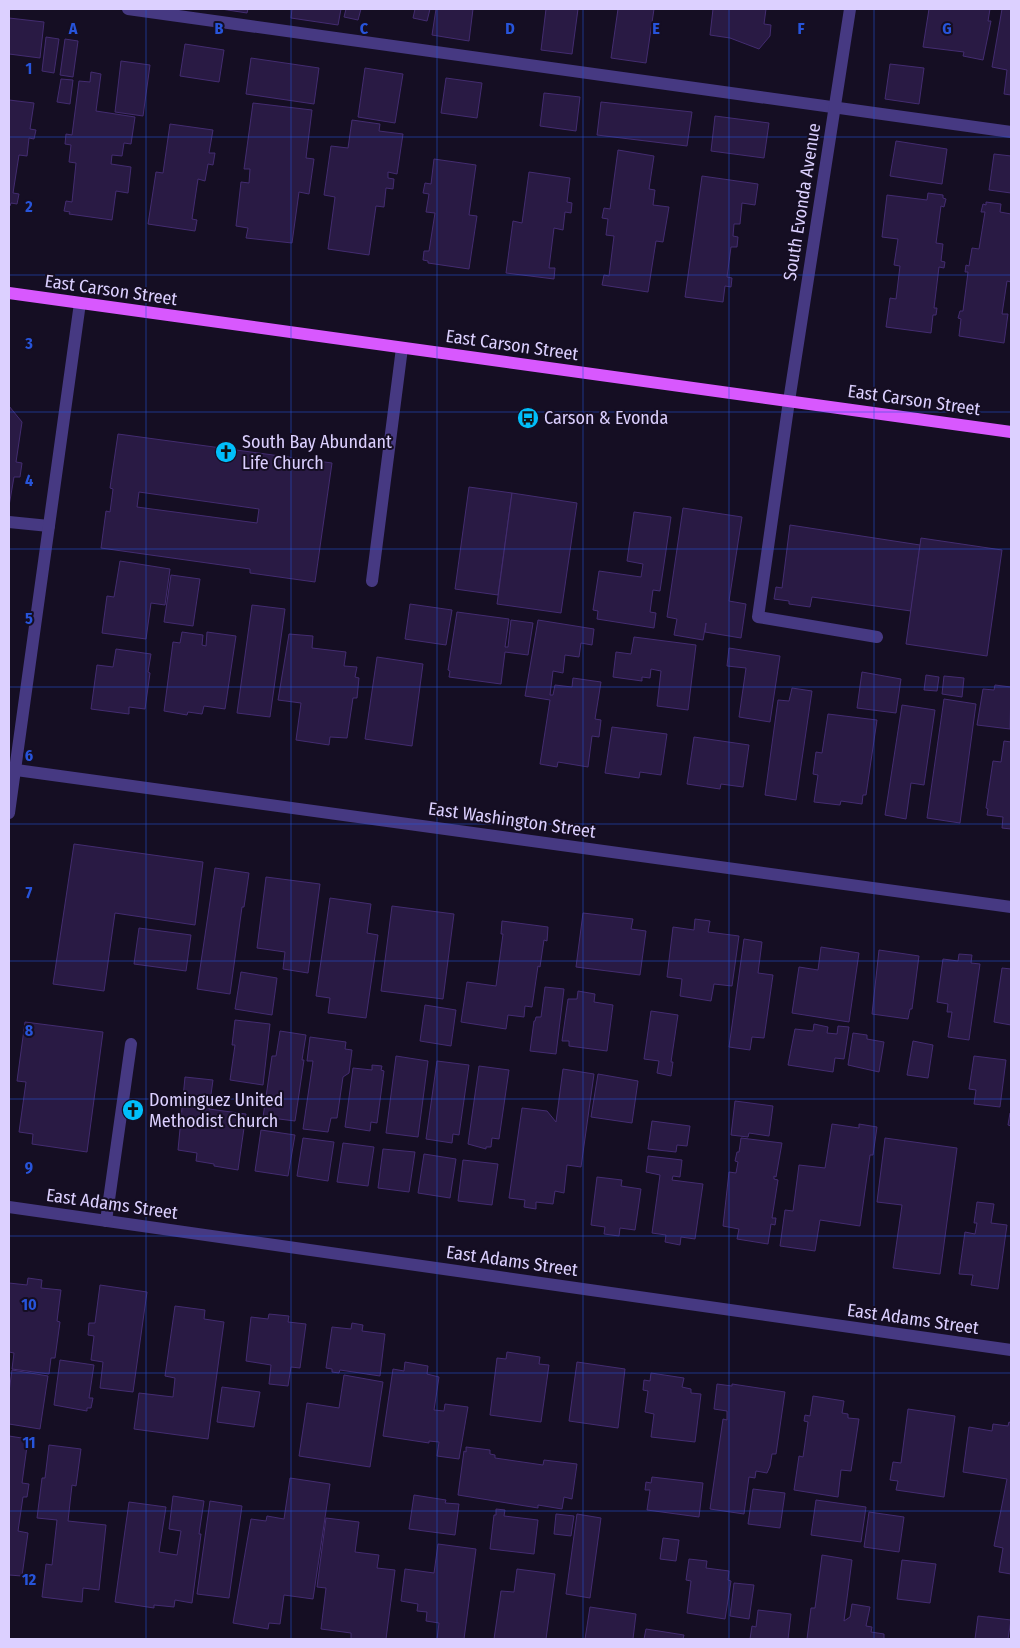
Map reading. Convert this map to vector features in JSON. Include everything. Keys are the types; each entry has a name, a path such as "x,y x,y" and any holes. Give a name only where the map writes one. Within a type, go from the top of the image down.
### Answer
{"main road":[{"name":"East Carson Street","path":"9,293 1011,432"}],"street":[{"path":"128,9 1011,132"},
{"name":"South Evonda Avenue","path":"850,9 789,401 758,617 877,637"},
{"path":"9,813 12,769 49,526 80,303"},
{"path":"372,581 402,348"},
{"path":"9,522 49,526"},
{"name":"East Washington Street","path":"12,769 1011,907"},
{"path":"106,1221 131,1044"},
{"name":"East Adams Street","path":"9,1207 1011,1350"}],"building":[{"path":"221,9 248,9 247,13"},
{"path":"292,9 341,9 338,25 291,18"},
{"path":"346,9 361,9 358,20 344,17"},
{"path":"415,9 430,9 427,21 413,18"},
{"path":"436,9 473,9 469,41 432,35"},
{"path":"546,9 578,9 572,54 541,50"},
{"path":"618,9 654,9 646,63 611,58"},
{"path":"713,9 766,9 764,24 771,25 770,36 759,49 730,38 710,35"},
{"path":"929,9 990,9 988,21 991,21 983,60 963,56 964,52 923,47"},
{"path":"1002,9 1011,9 1011,95 1004,94 1007,70 992,67"},
{"path":"9,18 44,22 40,58 9,54"},
{"path":"46,37 59,39 54,73 42,71"},
{"path":"65,39 78,41 73,77 60,75"},
{"path":"185,44 224,50 219,82 180,76"},
{"path":"251,58 319,68 314,104 246,94"},
{"path":"121,61 150,65 143,116 115,112"},
{"path":"890,64 924,68 919,104 885,99"},
{"path":"365,68 403,74 395,123 358,117"},
{"path":"91,72 101,74 96,111 135,117 131,144 124,143 122,156 112,155 111,164 131,167 128,193 116,191 112,220 69,214 70,212 64,211 66,201 72,202 76,163 69,162 71,145 65,144 66,134 72,135 79,81 90,82"},
{"path":"446,78 482,83 477,118 441,113"},
{"path":"61,79 73,80 70,104 57,102"},
{"path":"544,93 580,97 576,131 540,126"},
{"path":"9,100 34,103 30,129 36,130 34,139 29,138 27,156 19,155 13,193 19,194 17,204 11,203 10,206 9,206"},
{"path":"601,102 692,112 687,146 597,135"},
{"path":"253,103 312,110 306,158 314,159 309,194 299,192 292,243 246,238 248,228 236,226 241,182 249,183 250,169 244,169"},
{"path":"715,116 769,123 764,158 711,151"},
{"path":"352,120 380,124 379,131 403,134 397,174 388,172 388,178 394,179 393,189 386,188 384,207 376,206 369,255 328,249 335,197 324,195 331,146 348,148"},
{"path":"170,124 213,130 209,153 215,153 213,165 208,164 205,181 198,179 192,219 197,220 195,231 148,224 156,172 163,173"},
{"path":"896,141 947,149 942,184 890,176"},
{"path":"618,150 654,156 649,189 655,190 653,205 669,207 663,242 656,241 648,292 602,285 604,275 609,276 614,236 606,235 608,219 602,218 604,208 610,209"},
{"path":"994,154 1011,156 1011,193 989,190"},
{"path":"434,159 476,165 469,215 477,216 469,269 428,263 428,261 423,260 424,251 429,251 435,213 426,212 429,194 423,193 425,183 431,184"},
{"path":"529,172 570,178 567,202 572,203 571,213 565,212 563,230 554,228 549,268 555,268 554,279 506,273 513,221 522,223"},
{"path":"702,176 758,184 755,205 742,203 740,224 734,224 733,236 738,237 737,247 731,247 727,277 732,278 731,287 725,286 723,302 685,297"},
{"path":"928,193 943,195 943,198 946,199 944,207 941,206 936,243 943,244 941,261 945,262 944,268 939,267 934,308 937,308 936,315 933,315 931,333 886,327 890,298 896,299 900,266 894,265 898,239 882,237 887,195 927,200"},
{"path":"986,202 1001,204 1000,212 1011,214 1011,282 1007,281 1002,314 1008,314 1004,343 959,336 961,319 958,318 960,311 963,311 968,272 965,272 966,265 969,266 972,248 979,249 985,212 981,212 983,204 986,205"},
{"path":"9,406 22,422 16,462 22,463 20,477 14,477 9,506"},
{"path":"118,434 332,463 315,582 250,573 250,569 101,548 106,511 110,512 113,489 110,488","holes":["139,492 259,509 257,523 137,507"]},
{"path":"469,487 512,493 498,595 455,589"},
{"path":"512,493 577,503 561,613 497,604"},
{"path":"683,508 742,517 729,601 746,604 741,638 705,632 706,623 703,640 674,635 677,619 667,617"},
{"path":"634,512 671,517 660,591 653,590 650,612 656,613 654,628 597,619 598,611 593,610 599,571 641,577 643,564 627,561"},
{"path":"790,525 920,545 911,611 812,597 810,607 789,604 789,601 774,599 776,587 782,588"},
{"path":"921,538 1002,550 987,656 906,644"},
{"path":"120,561 170,569 165,605 151,603 146,639 102,633 107,596 114,597"},
{"path":"171,575 200,579 193,626 164,622"},
{"path":"410,604 452,610 446,645 405,639"},
{"path":"252,605 285,609 270,717 237,713"},
{"path":"457,612 509,619 505,647 508,647 511,620 533,623 528,655 505,652 501,684 449,677 450,671 448,670"},
{"path":"538,620 594,629 592,645 581,643 579,657 565,655 563,673 553,671 550,695 553,695 555,685 572,687 573,678 601,682 595,719 601,720 599,737 592,736 588,767 558,762 557,767 540,764 550,700 525,696"},
{"path":"182,632 203,635 202,645 206,646 207,632 236,636 225,709 204,706 202,714 188,712 187,715 164,711 173,642 180,643"},
{"path":"289,634 313,636 312,648 346,652 344,666 357,667 355,677 359,678 357,698 353,698 347,738 330,737 329,745 296,740 301,703 278,700"},
{"path":"634,637 696,645 688,710 657,706 661,671 651,669 650,678 642,677 642,681 613,677 616,652 631,654"},
{"path":"729,648 780,656 770,722 739,717 746,668 727,666"},
{"path":"116,649 151,654 145,709 129,707 129,714 91,709 97,665 113,667"},
{"path":"377,657 423,664 412,746 365,739"},
{"path":"862,672 901,679 896,713 857,708"},
{"path":"926,675 939,677 937,691 924,690"},
{"path":"944,676 964,678 962,697 942,694"},
{"path":"995,685 1011,687 1010,729 977,725 983,689 994,690"},
{"path":"792,688 812,691 796,800 765,795 778,700 789,701"},
{"path":"944,699 976,704 960,823 927,818"},
{"path":"902,705 935,710 924,785 911,783 906,819 885,815"},
{"path":"828,714 877,720 866,795 863,795 862,804 841,801 840,805 814,802 818,775 813,774 816,752 822,753"},
{"path":"612,727 667,734 661,775 640,772 639,778 605,773"},
{"path":"694,737 749,745 743,787 721,784 720,789 687,784"},
{"path":"1004,741 1011,742 1011,829 1002,828 1003,817 987,815 988,809 986,808 993,761 1001,762"},
{"path":"74,844 203,862 195,925 115,913 104,991 53,984"},
{"path":"215,868 249,873 244,907 242,907 230,994 197,989"},
{"path":"266,877 320,884 308,973 283,969 285,952 257,948"},
{"path":"330,898 371,904 367,933 378,935 366,1018 328,1013 330,998 316,996"},
{"path":"392,906 454,914 443,999 381,991"},
{"path":"583,913 633,919 631,929 646,931 640,975 576,967"},
{"path":"695,919 710,921 708,932 739,936 732,986 714,984 711,1001 680,996 682,979 667,977 673,927 694,930"},
{"path":"502,921 548,927 547,941 544,940 540,967 538,966 532,1007 525,1006 524,1017 508,1015 506,1029 461,1022 467,982 496,986 503,934 501,934"},
{"path":"139,928 191,935 186,971 134,964"},
{"path":"744,939 762,942 758,973 773,975 764,1038 752,1037 750,1050 729,1047"},
{"path":"821,947 859,953 849,1022 792,1013 799,967 818,970"},
{"path":"879,950 919,956 912,1009 910,1009 908,1019 872,1014"},
{"path":"959,954 972,955 971,963 980,964 969,1040 948,1037 952,1012 947,1012 948,1004 937,1002 943,959 958,961"},
{"path":"1002,968 1011,969 1011,1025 994,1022"},
{"path":"241,972 277,978 272,1015 235,1009"},
{"path":"545,987 564,989 556,1054 530,1051 534,1021 536,1017 541,1017"},
{"path":"578,991 595,994 594,1002 613,1005 607,1051 569,1046 569,1041 562,1041 568,999 577,999"},
{"path":"425,1005 456,1010 451,1046 420,1041"},
{"path":"651,1011 678,1015 671,1062 673,1062 671,1076 657,1073 659,1061 644,1059"},
{"path":"235,1020 270,1024 263,1085 230,1080 235,1045 232,1045"},
{"path":"25,1022 103,1032 87,1152 32,1144 33,1134 19,1132 26,1082 17,1081"},
{"path":"814,1024 828,1027 827,1033 837,1034 838,1026 849,1027 844,1059 835,1058 833,1072 788,1065 795,1029 813,1031"},
{"path":"280,1031 306,1035 295,1121 263,1117 272,1056 276,1056"},
{"path":"853,1033 867,1035 867,1039 884,1042 879,1072 848,1065"},
{"path":"310,1037 346,1042 345,1049 352,1050 349,1073 343,1077 337,1118 331,1118 328,1132 303,1129 313,1061 307,1061"},
{"path":"913,1041 933,1045 928,1078 907,1075"},
{"path":"396,1056 428,1061 418,1137 386,1133"},
{"path":"974,1056 1006,1060 1000,1107 974,1104 976,1090 969,1089"},
{"path":"437,1061 469,1065 459,1135 453,1134 452,1143 426,1139"},
{"path":"372,1065 382,1066 381,1070 384,1071 377,1123 371,1122 370,1131 345,1127 353,1068 372,1070"},
{"path":"479,1066 509,1070 499,1139 492,1138 491,1147 486,1147 486,1149 468,1144"},
{"path":"563,1069 594,1074 581,1167 567,1165 564,1193 555,1191 553,1204 536,1202 536,1209 524,1207 525,1200 509,1198 522,1108 547,1111 556,1122"},
{"path":"598,1074 638,1081 632,1123 591,1117"},
{"path":"185,1077 213,1080 209,1109 246,1114 238,1170 196,1161 197,1153 178,1150"},
{"path":"735,1101 773,1106 769,1136 749,1133 748,1137 731,1135"},
{"path":"1011,1113 1011,1126 1008,1125"},
{"path":"652,1121 690,1126 687,1146 677,1145 676,1152 648,1149"},
{"path":"832,1124 859,1128 859,1124 877,1127 873,1155 870,1155 860,1226 820,1220 815,1251 780,1246 785,1210 793,1211 799,1165 825,1168"},
{"path":"261,1130 295,1135 288,1176 255,1171"},
{"path":"303,1138 334,1142 328,1181 297,1176"},
{"path":"741,1138 782,1143 776,1177 774,1176 774,1179 778,1180 772,1218 776,1218 775,1225 771,1224 768,1244 737,1239 739,1229 723,1226 729,1172 736,1173 738,1162 735,1161 737,1152 739,1152"},
{"path":"885,1138 957,1148 940,1274 893,1268 902,1205 877,1202"},
{"path":"343,1143 374,1147 368,1186 337,1182"},
{"path":"383,1149 415,1152 409,1192 378,1188"},
{"path":"424,1154 456,1159 450,1198 418,1193"},
{"path":"648,1156 682,1160 680,1177 673,1176 672,1180 703,1184 695,1239 681,1237 680,1245 665,1242 666,1235 652,1233 660,1175 646,1172"},
{"path":"463,1160 498,1164 492,1205 458,1201"},
{"path":"597,1177 622,1180 621,1186 641,1189 635,1230 620,1228 619,1236 604,1234 605,1227 591,1225"},
{"path":"977,1202 994,1204 991,1223 1007,1225 998,1289 971,1285 973,1275 959,1274 965,1232 975,1234 977,1223 974,1223"},
{"path":"28,1278 42,1280 41,1288 61,1290 57,1321 60,1322 55,1358 51,1358 49,1374 12,1369 14,1353 9,1352 9,1283 27,1285"},
{"path":"100,1285 147,1292 133,1392 100,1388 103,1362 91,1360 94,1336 88,1335 89,1323 95,1323"},
{"path":"175,1306 205,1310 204,1319 224,1322 208,1439 134,1429 139,1393 173,1397 175,1378 165,1376"},
{"path":"269,1314 289,1316 288,1322 306,1324 300,1368 291,1367 288,1386 269,1384 271,1365 246,1361 251,1317 268,1319"},
{"path":"352,1323 363,1325 362,1331 385,1334 380,1376 340,1370 339,1373 332,1372 332,1369 326,1368 332,1327 351,1329"},
{"path":"507,1352 540,1357 539,1364 549,1365 541,1422 490,1415 497,1358 506,1359"},
{"path":"60,1360 94,1365 89,1398 93,1398 91,1408 87,1408 87,1411 54,1405"},
{"path":"405,1362 428,1366 427,1374 439,1377 434,1410 444,1411 445,1404 468,1407 459,1459 437,1456 439,1442 429,1441 429,1443 383,1436 393,1369 404,1371"},
{"path":"577,1362 625,1369 618,1428 569,1421"},
{"path":"12,1370 48,1376 40,1429 9,1424 9,1392"},
{"path":"651,1373 684,1378 682,1387 691,1389 691,1393 701,1394 695,1442 651,1437 654,1414 645,1412 648,1391 643,1390 644,1380 650,1381"},
{"path":"344,1375 383,1382 370,1467 299,1456 307,1403 339,1408"},
{"path":"717,1384 732,1386 732,1384 785,1392 776,1454 772,1454 767,1473 756,1471 755,1478 749,1477 744,1514 710,1509 723,1419 727,1420 727,1411 714,1409"},
{"path":"222,1387 260,1392 254,1427 217,1422"},
{"path":"813,1396 844,1401 842,1413 848,1414 848,1418 859,1419 851,1471 841,1470 838,1497 794,1490 799,1456 803,1457 808,1422 804,1421 805,1415 810,1416"},
{"path":"908,1409 955,1416 944,1497 896,1490 898,1481 890,1480 893,1462 901,1463"},
{"path":"1009,1422 1011,1423 1011,1574 999,1572 1003,1548 994,1546 1007,1479 963,1472 969,1427 992,1431 993,1424 1008,1426"},
{"path":"9,1436 28,1439 22,1483 29,1484 27,1497 23,1497 18,1531 28,1533 22,1576 9,1575"},
{"path":"49,1445 81,1449 76,1486 72,1485 68,1521 106,1525 99,1590 83,1588 82,1602 42,1597 46,1564 52,1565 57,1520 37,1518 42,1478 45,1478"},
{"path":"466,1447 490,1450 490,1454 495,1455 495,1458 543,1465 544,1460 577,1464 572,1499 564,1497 562,1509 538,1505 538,1508 458,1495"},
{"path":"652,1477 703,1483 699,1517 647,1510 650,1490 645,1490 646,1482 651,1483"},
{"path":"290,1478 330,1484 313,1599 284,1595 280,1624 269,1623 268,1629 233,1623 251,1519 266,1521 267,1516 284,1519"},
{"path":"753,1489 785,1493 780,1528 748,1524"},
{"path":"414,1495 446,1500 445,1503 459,1504 455,1535 409,1529"},
{"path":"173,1496 204,1501 192,1603 175,1600 174,1607 154,1605 154,1608 115,1602 129,1502 166,1507 159,1552 177,1555 181,1531 169,1529"},
{"path":"816,1500 866,1507 861,1542 811,1535"},
{"path":"210,1501 242,1506 229,1598 197,1594"},
{"path":"496,1509 505,1510 504,1516 538,1520 534,1554 490,1549"},
{"path":"869,1512 904,1517 899,1552 864,1547"},
{"path":"556,1514 574,1516 571,1536 554,1534"},
{"path":"577,1514 601,1518 590,1598 566,1594"},
{"path":"326,1518 359,1522 355,1552 379,1555 377,1568 395,1570 386,1639 351,1639 351,1633 321,1629 326,1588 317,1587"},
{"path":"663,1538 679,1540 676,1561 660,1559"},
{"path":"438,1544 476,1549 464,1639 437,1639 439,1623 426,1621 427,1612 417,1611 418,1604 401,1601 405,1569 434,1573"},
{"path":"822,1555 852,1560 844,1621 850,1617 852,1604 870,1607 866,1626 872,1627 871,1632 884,1634 884,1639 807,1639 811,1608 815,1608"},
{"path":"689,1559 707,1561 706,1568 729,1571 728,1580 731,1581 725,1619 687,1613 691,1581 686,1580"},
{"path":"902,1560 936,1564 930,1603 897,1599"},
{"path":"517,1569 555,1574 546,1639 494,1639 501,1591 514,1592"},
{"path":"734,1583 754,1585 749,1619 730,1616"},
{"path":"590,1607 636,1614 633,1639 585,1639"},
{"path":"758,1610 791,1614 788,1639 750,1639 752,1626 756,1627"},
{"path":"978,1616 1011,1620 1008,1639 975,1639"},
{"path":"646,1629 684,1635 683,1639 644,1639"}],"place":[{"name":"Carson & Evonda","path":"528,418"},
{"name":"South Bay Abundant Life Church","path":"226,452"},
{"name":"Dominguez United Methodist Church","path":"133,1110"}]}
